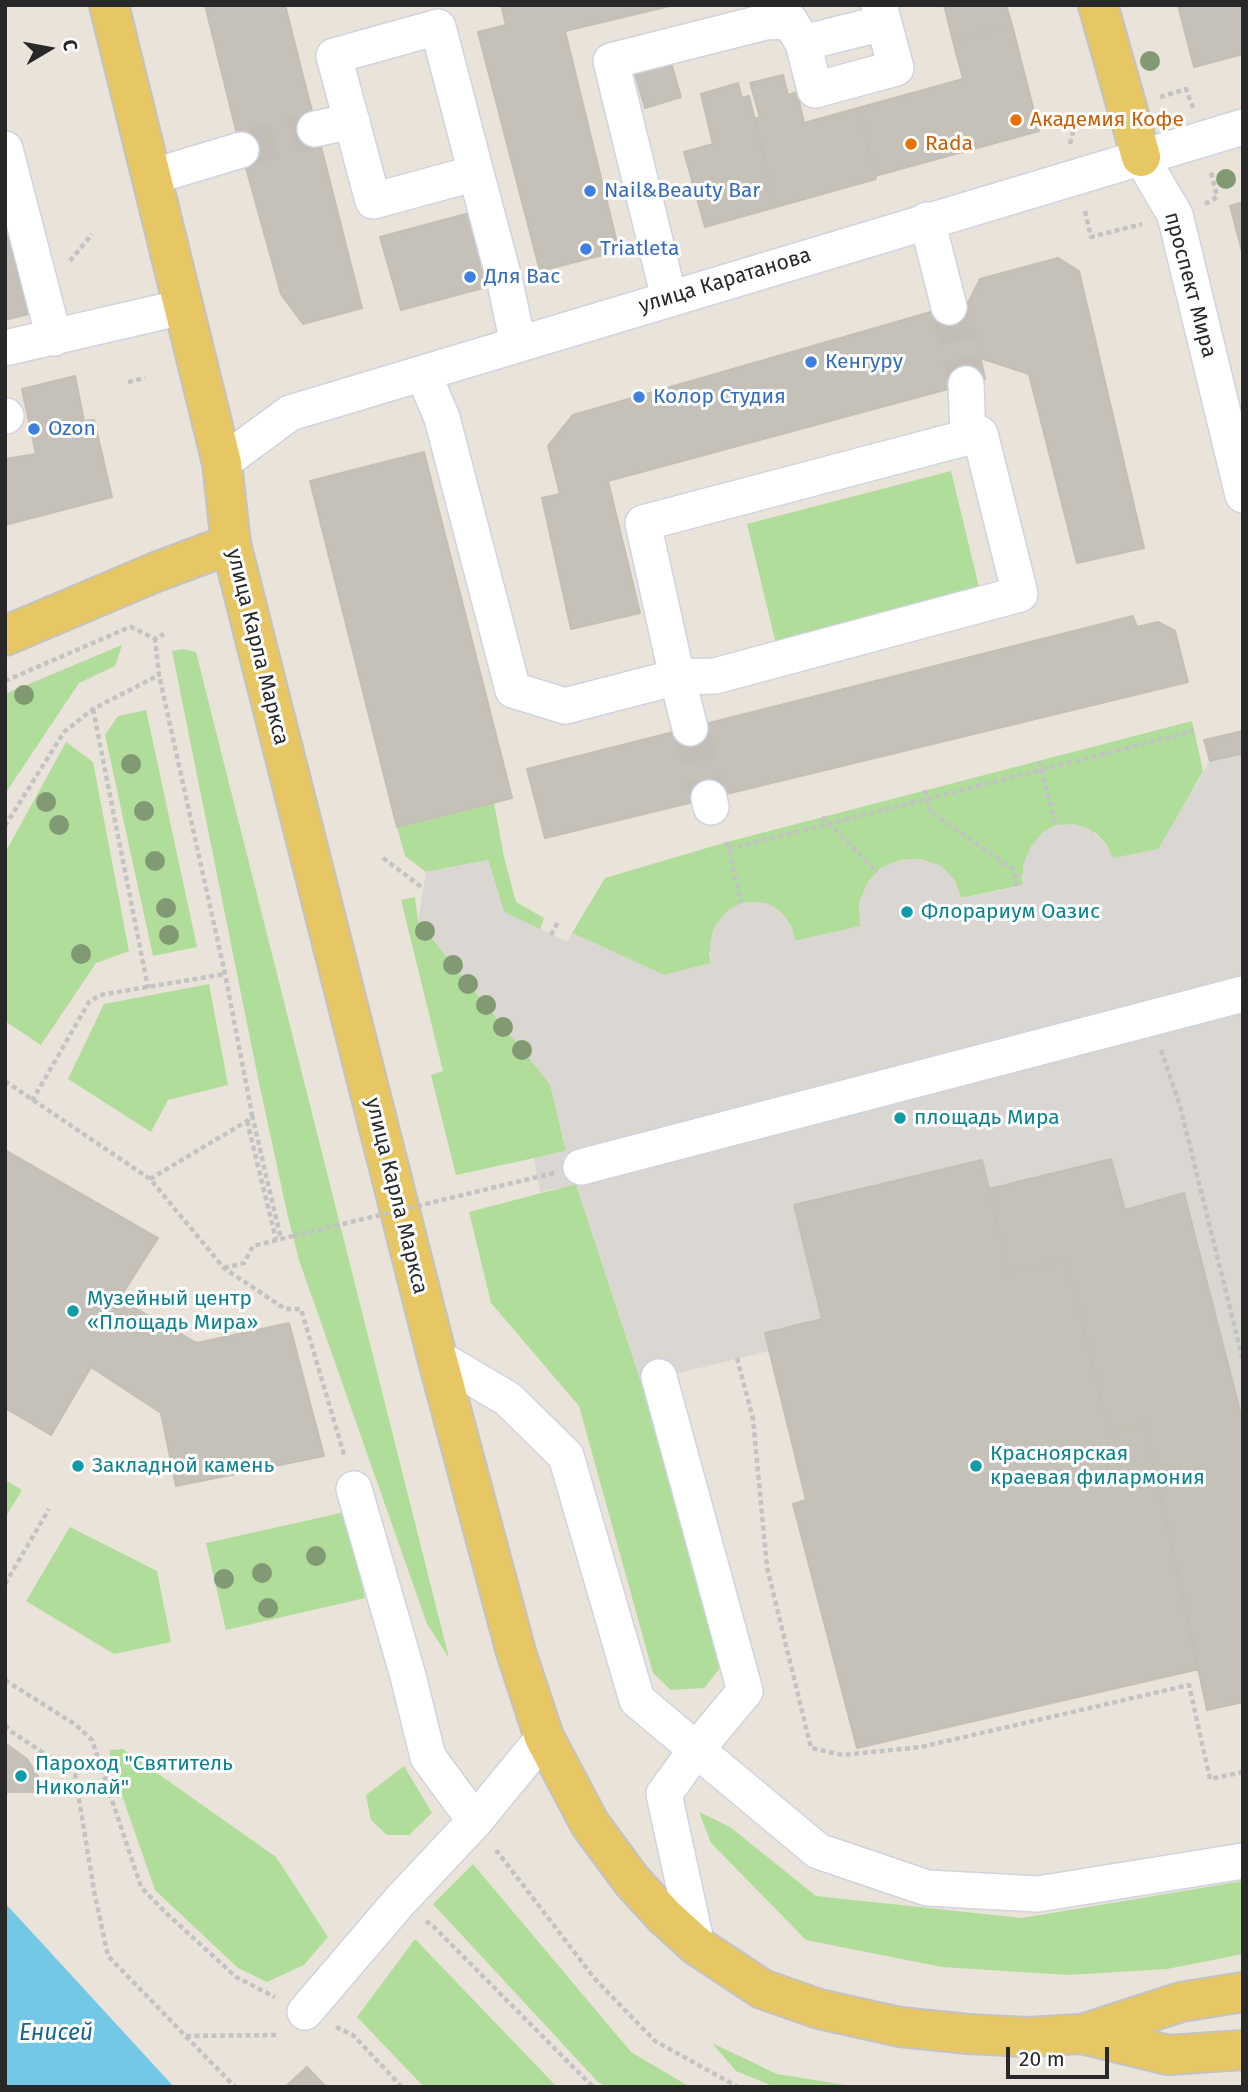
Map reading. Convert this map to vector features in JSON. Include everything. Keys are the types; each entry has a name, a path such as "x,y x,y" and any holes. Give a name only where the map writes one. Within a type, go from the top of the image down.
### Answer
{"main road":[{"name":"улица Карла Маркса","path":"108,5 222,463 231,544 437,1357 516,1652 544,1737 590,1824 632,1881 697,1946 762,1989 819,2009 900,2027 1028,2037 1082,2034 1181,2002 1243,1992"},
{"name":"проспект Мира","path":"1098,5 1141,157"},
{"path":"5,636 156,572 231,544"},
{"name":"улица Карла Маркса","path":"1082,2034 1168,2055 1243,2050"}],"street":[{"path":"669,298 611,61 763,14 790,21 803,43 815,90 896,68 881,14 803,43"},
{"path":"477,173 373,201 334,56 442,16 518,344"},
{"path":"315,129 352,121"},
{"name":"улица Каратанова","path":"222,463 290,413 1243,127"},
{"path":"5,149 54,338"},
{"path":"151,177 241,150"},
{"name":"проспект Мира","path":"1141,157 1175,215 1243,495"},
{"path":"927,220 949,307"},
{"path":"5,348 183,307"},
{"path":"423,373 442,418 513,690 565,706 677,677 715,676 1020,594 980,435 643,523 677,677 690,728"},
{"path":"966,384 968,438"},
{"path":"567,1170 1243,995"},
{"path":"437,1357 508,1399 566,1457 637,1700 818,1852 927,1888 1038,1894 1243,1861"},
{"path":"659,1377 745,1691 664,1794 697,1946"},
{"path":"354,1489 408,1676 428,1757 475,1821"},
{"path":"294,2024 399,1902 475,1821 544,1737"}],"path":[{"path":"1160,97 1186,89 1194,109"},
{"path":"1072,156 1070,145 1076,121 1096,115"},
{"path":"1195,209 1217,197 1211,172"},
{"path":"1085,210 1091,237 1154,220"},
{"path":"128,382 145,378"},
{"path":"5,681 131,627 155,639"},
{"path":"155,639 164,634"},
{"path":"155,639 159,675 225,974 279,1239"},
{"path":"5,826 64,732 93,709 159,675"},
{"path":"93,709 148,988"},
{"path":"729,849 1194,732"},
{"path":"1039,761 1056,825"},
{"path":"925,790 930,811 1014,870 1017,887"},
{"path":"822,817 877,872"},
{"path":"727,842 741,903"},
{"path":"383,858 423,888"},
{"path":"551,935 558,922"},
{"path":"32,1101 89,1002 100,995 225,974"},
{"path":"1151,1019 1180,1106 1243,1361"},
{"path":"5,1081 150,1179 224,1268 285,1309 301,1309 354,1489"},
{"path":"150,1179 247,1121 252,1114"},
{"path":"247,1121 279,1239"},
{"path":"224,1268 244,1263 254,1245 567,1170"},
{"path":"737,1358 753,1419 767,1567 811,1748 843,1755 921,1747 1189,1685 1210,1779 1243,1772"},
{"path":"5,1584 49,1509"},
{"path":"5,1680 76,1725 92,1740 141,1887 236,1977 294,2024"},
{"path":"5,1726 75,1774 94,1891 108,1956 235,2087"},
{"path":"475,1821 595,1979 655,2041 738,2087"},
{"path":"399,1902 435,1928 593,2087"},
{"path":"186,2036 294,2024 353,2035 402,2087"},
{"path":"339,2035 353,2035"}],"green space":[{"path":"951,471 979,587 776,644 747,524"},
{"path":"122,645 115,666 79,683 5,794 5,694"},
{"path":"183,649 196,652 449,1658 427,1624 299,1260 259,1083 172,651"},
{"path":"146,710 197,947 153,956 105,735 118,716"},
{"path":"1192,721 1203,771 1159,849 1113,859 1107,845 1095,832 1022,875 1023,885 961,898 955,881 941,866 921,859 900,860 881,868 868,882 859,903 861,926 795,941 792,928 773,906 709,953 711,963 664,975 572,933 605,878 727,842"},
{"path":"66,742 93,762 129,951 96,963 41,1045 5,1021 5,853"},
{"path":"494,803 516,902 544,918 540,930 504,912 488,860 426,872 405,856 397,827"},
{"path":"415,897 418,921 550,1084 566,1151 456,1175 431,1075 443,1071 401,900"},
{"path":"209,984 228,1085 168,1100 151,1132 68,1079 104,1004"},
{"path":"576,1184 641,1382 726,1661 704,1688 671,1690 653,1673 579,1406 491,1303 469,1212"},
{"path":"5,1480 22,1490 5,1518"},
{"path":"345,1512 365,1598 226,1630 206,1543"},
{"path":"70,1527 157,1571 171,1642 114,1654 26,1601"},
{"path":"123,1749 276,1857 328,1937 304,1965 267,1982 238,1968 155,1890 110,1761 110,1750"},
{"path":"404,1766 432,1813 409,1835 387,1835 371,1820 366,1795"},
{"path":"699,1812 730,1827 816,1896 1022,1918 1243,1881 1243,1954 1167,1969 1068,1975 942,1967 806,1940 711,1843"},
{"path":"473,1864 631,2052 690,2087 606,2087 597,2081 433,1904"},
{"path":"415,1939 557,2087 424,2087 357,2017"},
{"path":"712,2043 777,2074 858,2087 775,2087 736,2071"}],"shaded area":[{"name":"площадь Мира","path":"1243,753 1243,1423 1185,1194 1125,1210 989,1189 981,1160 795,1205 822,1319 765,1333 769,1351 641,1382 576,1184 540,1192 534,1158 566,1151 550,1084 418,921 426,872 488,860 504,912 567,942 572,933 664,975 711,963 710,943 714,927 728,910 741,903 766,903 779,910 792,928 795,941 860,926 859,903 868,882 881,868 900,860 921,859 941,866 955,881 961,898 1023,886 1023,865 1031,846 1043,832 1056,825 1074,824 1088,828 1107,845 1113,858 1158,849 1210,761"}],"water":[{"name":"Енисей","path":"5,1903 174,2087 5,2087"}],"building":[{"path":"205,5 285,5 362,308 303,324 281,294"},
{"path":"501,5 674,5 565,31 619,251 540,271 478,32 506,25"},
{"path":"944,5 1006,5 1012,25 953,41"},
{"path":"1178,5 1243,5 1243,54 1194,67"},
{"path":"1012,25 1039,131 875,176 858,108 963,79 953,41"},
{"path":"671,63 681,97 645,108 635,74"},
{"path":"783,75 788,95 797,92 804,123 858,108 876,179 776,207 754,119 760,117 750,83"},
{"path":"738,83 742,98 749,96 776,207 705,227 684,152 713,144 701,94"},
{"path":"1243,202 1243,255 1230,206"},
{"path":"473,212 494,285 401,310 380,237"},
{"path":"5,227 28,314 5,320"},
{"path":"1058,258 1079,271 1144,548 1077,563 1029,374 980,358 969,301 980,279"},
{"path":"969,301 985,379 608,481 640,613 571,629 542,498 560,494 548,446 573,415"},
{"path":"75,376 84,421 94,420 112,497 5,525 5,459 36,454 22,389"},
{"path":"424,452 512,798 397,827 310,481"},
{"path":"1133,616 1137,627 1158,622 1175,631 1188,682 545,838 527,769"},
{"path":"1243,731 1243,753 1210,761 1204,740"},
{"name":"Музейный центр «Площадь Мира»","path":"5,1150 158,1238 119,1299 197,1343 289,1323 324,1456 176,1486 161,1413 91,1367 51,1435 5,1408"},
{"path":"1111,1159 1125,1210 1184,1193 1243,1423 1243,1702 1207,1710 1145,1424 1109,1432 1066,1259 1009,1273 989,1189"},
{"name":"Красноярская краевая филармония","path":"982,1160 1009,1273 1066,1259 1109,1432 1145,1424 1199,1669 857,1748 793,1504 806,1500 765,1333 822,1319 794,1205"},
{"name":"Пароход \"Святитель Николай\"","path":"5,1743 27,1759 48,1792 5,1792"},
{"path":"307,2067 326,2087 285,2087"}],"tunnel":[{"path":"241,150 315,129"},
{"path":"949,307 966,384"},
{"path":"690,728 709,798"}],"place":[{"name":"Академия Кофе","path":"1016,120"},
{"name":"Rada","path":"911,144"},
{"name":"Nail&Beauty Bar","path":"590,191"},
{"name":"Triatleta","path":"586,249"},
{"name":"Для Вас","path":"470,277"},
{"name":"Кенгуру","path":"811,362"},
{"name":"Колор Студия","path":"639,397"},
{"name":"Ozon","path":"34,429"},
{"name":"Флорариум Оазис","path":"907,912"},
{"name":"площадь Мира","path":"900,1118"},
{"name":"Музейный центр «Площадь Мира»","path":"73,1311"},
{"name":"Закладной камень","path":"78,1466"},
{"name":"Красноярская краевая филармония","path":"976,1466"},
{"name":"Пароход \"Святитель Николай\"","path":"21,1776"}]}
